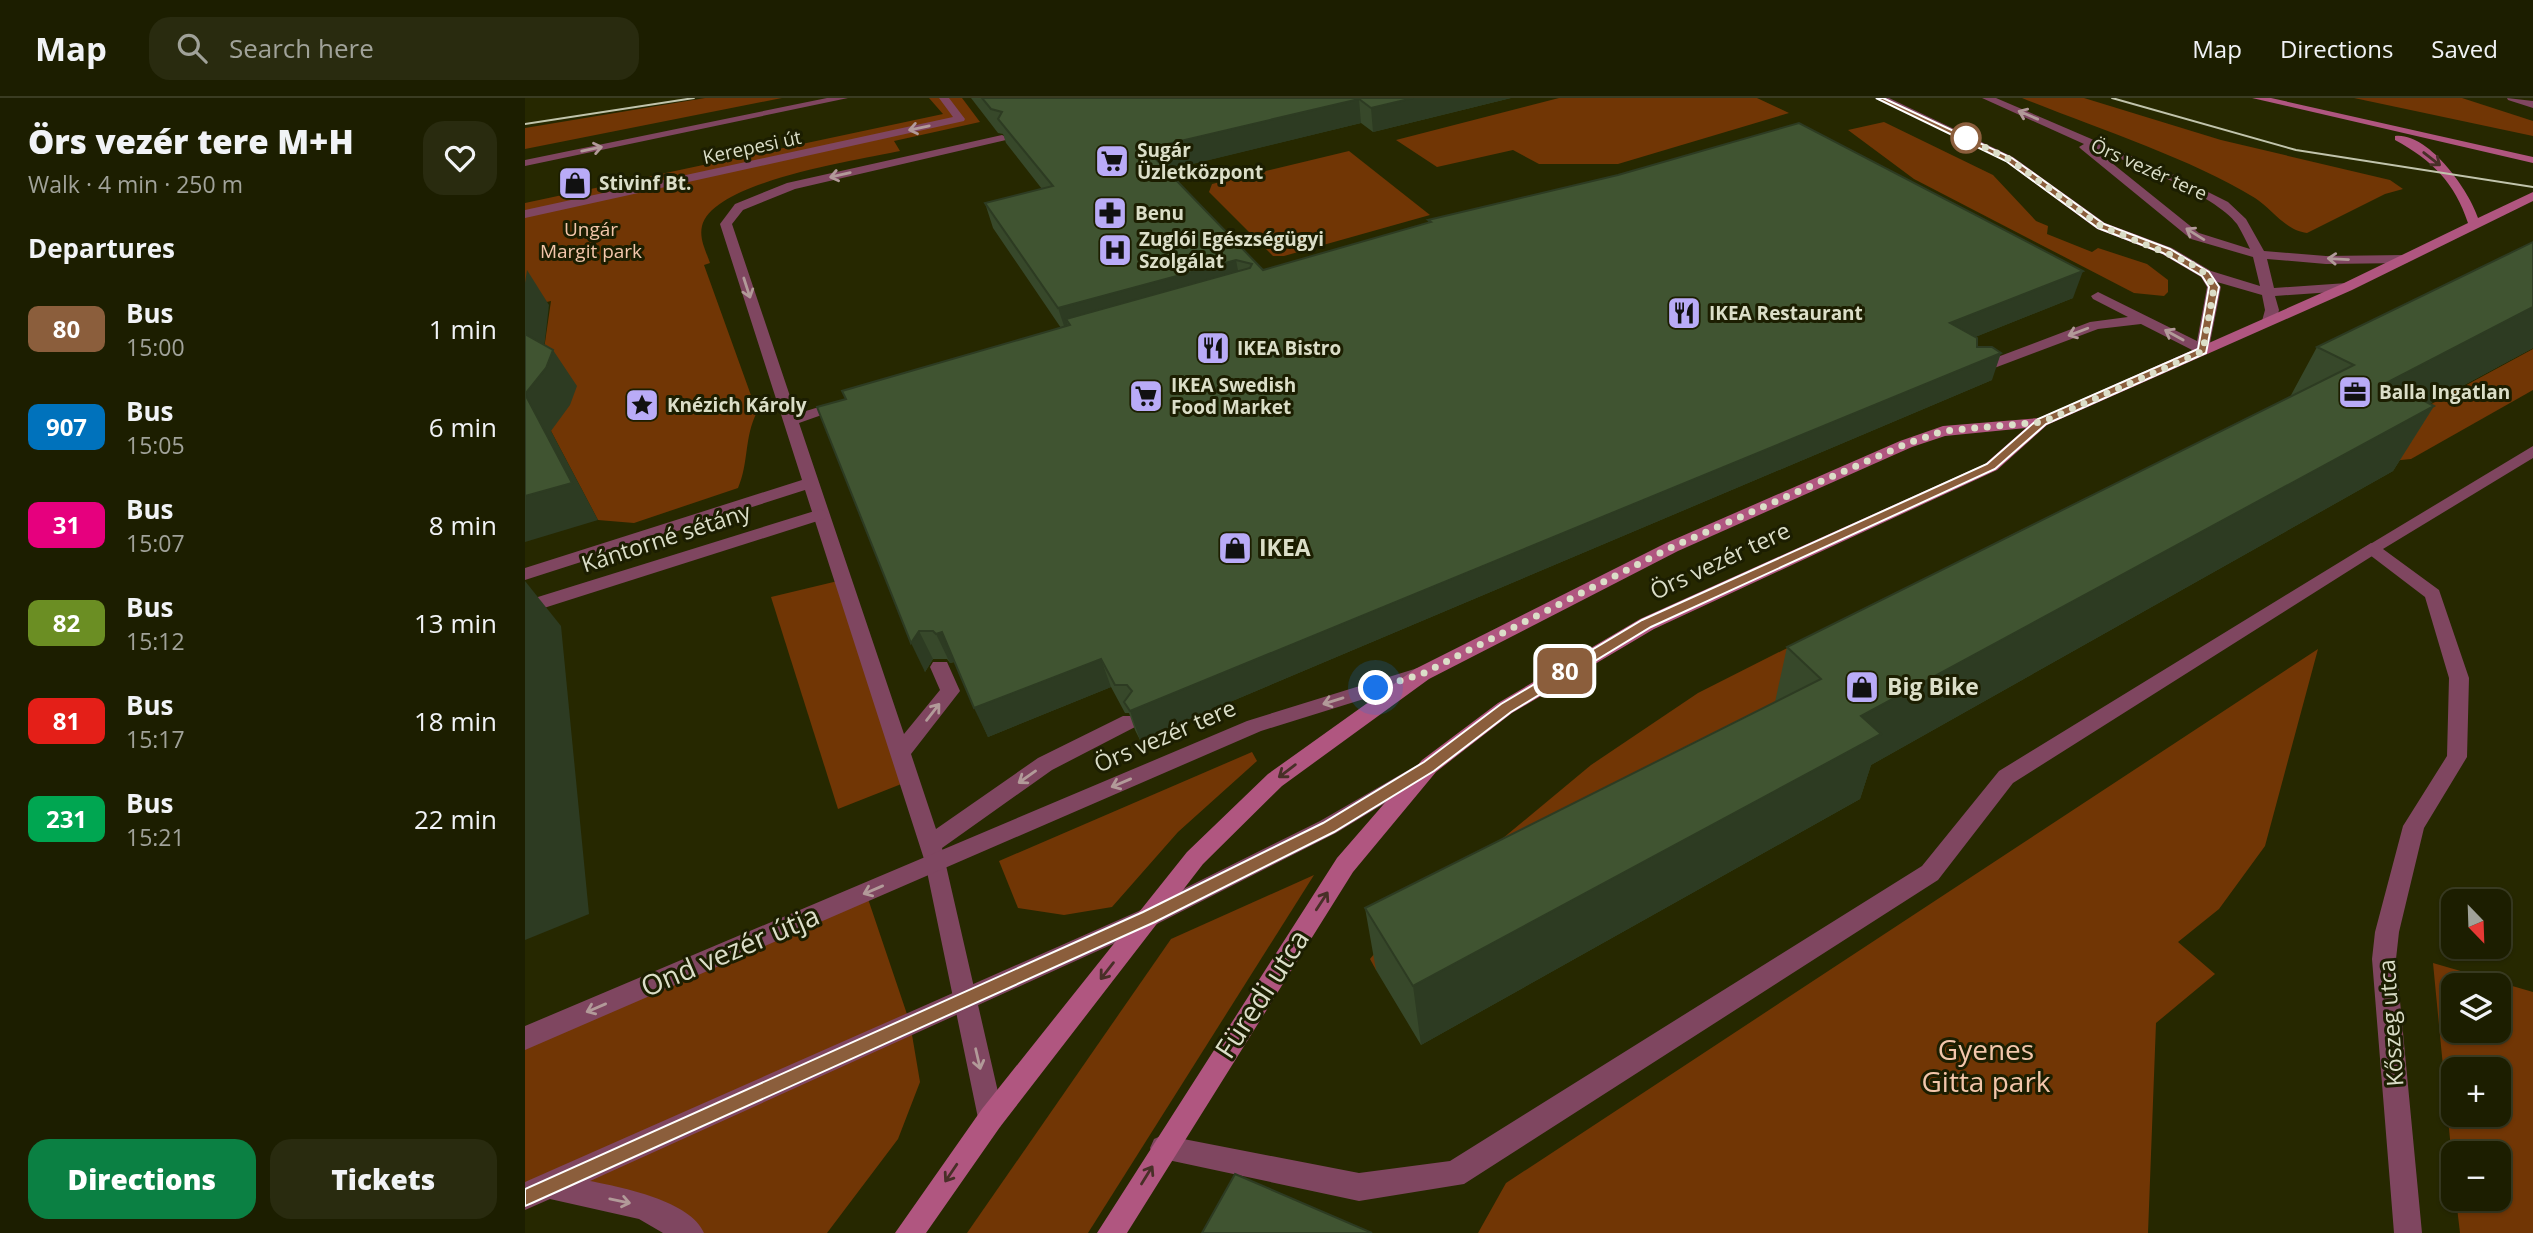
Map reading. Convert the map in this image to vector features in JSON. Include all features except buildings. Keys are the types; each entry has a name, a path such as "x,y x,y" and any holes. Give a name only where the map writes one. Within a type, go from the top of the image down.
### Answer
{"main road":[{"path":"2257,98 2533,160"},
{"path":"2373,125 2420,149 2449,172 2468,203 2475,228"},
{"name":"Örs vezér tere","path":"1429,766 1506,708 1614,642 1723,587 1991,467 2042,422 2347,287 2475,228 2533,196"},
{"name":"Örs vezér tere","path":"1149,917 1195,858 1248,803 1324,743 1422,674 1672,547 1906,444 1943,431 2042,422"},
{"name":"Füredi utca","path":"1111,1233 1345,865 1429,766"},
{"path":"909,1233 991,1118 1149,917"}],"street":[{"name":"Kerepesi út","path":"525,163 843,98"},
{"name":"Kerepesi út","path":"525,214 960,120 944,98"},
{"name":"Örs vezér tere","path":"1880,98 2009,159 2101,226 2167,251 2206,274 2267,292 2308,292 2347,287"},
{"name":"Örs vezér tere","path":"1987,98 2214,198 2242,222 2272,310 2269,321"},
{"path":"2512,98 2533,105"},
{"name":"Örs vezér tere","path":"2068,133 2196,236 2214,245 2347,260 2406,259"},
{"path":"991,1118 933,854 726,224 740,207 791,186 1002,138"},
{"name":"Örs vezér tere","path":"2167,251 2223,258 2252,249"},
{"path":"2098,296 2203,351 2214,287 2206,274"},
{"path":"1976,370 2095,325 2144,319"},
{"path":"790,421 856,401"},
{"path":"1163,1148 1359,1187 1454,1174 1930,873 2006,777 2533,451"},
{"name":"Kántorné sétány","path":"525,574 811,483"},
{"name":"Kántorné sétány","path":"525,608 821,514"},
{"name":"Kőszeg utca","path":"2371,549 2433,594 2459,678 2457,757 2414,826 2387,932 2384,959 2407,1233"},
{"path":"900,754 950,691 940,667"},
{"name":"Örs vezér tere","path":"933,854 1254,726 1422,674"},
{"path":"933,854 1045,764 1130,722"},
{"path":"525,1196 553,1186 1149,917 1328,827 1429,766"},
{"name":"Ond vezér útja","path":"525,1038 933,854"},
{"path":"553,1186 645,1206 690,1233"}],"green space":[{"path":"705,98 782,98 525,149 525,128"},
{"name":"Ungár Margit park","path":"929,98 962,98 980,122 894,141 900,151 822,167 759,185 712,210 701,231 710,263 704,265 757,412 750,431 738,488 634,523 598,520 551,431 542,363 551,301 525,307 525,203 943,114"},
{"path":"1559,98 1757,98 1789,113 1618,164 1539,164 1513,150 1437,167 1396,140"},
{"path":"2022,98 2084,98 2221,140 2390,180 2403,189 2385,194 2307,233 2292,228 2255,198 2201,169"},
{"path":"2354,98 2462,98 2533,121 2533,136"},
{"path":"1884,122 1993,175 2036,221 2048,226 2047,234 2092,252 2098,248 2147,264 2168,280 2168,292 2164,296 2134,293 1914,179 1848,130"},
{"path":"1349,151 1430,215 1284,256 1273,256 1209,192 1212,184"},
{"path":"2533,349 2533,390 2411,459 2391,461 2352,447"},
{"path":"2276,407 1376,970 1370,959 1396,927 1591,765 1698,693 2023,529"},
{"path":"842,580 909,781 838,809 771,597"},
{"name":"Gyenes Gitta park","path":"2318,649 2265,846 2219,909 2178,942 2215,974 2156,1023 2148,1233 1478,1233 1506,1183"},
{"path":"1252,752 1257,761 1178,832 1112,907 1064,915 1018,908 999,861"},
{"path":"1314,875 1088,1233 967,1233 1171,939"},
{"path":"866,893 910,1023 920,1082 898,1139 827,1233 690,1233 644,1206 525,1196 525,1038"},
{"path":"2433,963 2467,973 2441,973 2441,1043 2511,1043 2511,986 2533,992 2533,1233 2460,1233 2457,1211 2511,1211 2511,1141 2450,1141 2449,1127 2511,1127 2511,1057 2442,1057"}],"tram line":[{"path":"525,124 694,98"},
{"path":"2112,98 2296,150 2533,187"}],"bus line":[{"name":"80","path":"525,1196 553,1186 1149,917 1328,827 1429,766 1506,708 1582,660 1647,624 1723,587 1991,467 2042,422 2203,351 2214,287 2206,274 2167,251 2101,226 2009,159 1880,98"}],"place":[{"name":"Sugár Üzletközpont","path":"1112,161"},
{"name":"Stivinf Bt.","path":"575,183"},
{"name":"Benu","path":"1110,213"},
{"name":"Zuglói Egészségügyi Szolgálat","path":"1115,250"},
{"name":"IKEA Restaurant","path":"1684,313"},
{"name":"IKEA Bistro","path":"1213,348"},
{"name":"Balla Ingatlan","path":"2355,392"},
{"name":"IKEA Swedish Food Market","path":"1146,396"},
{"name":"Knézich Károly","path":"642,405"},
{"name":"IKEA","path":"1235,548"},
{"name":"Big Bike","path":"1862,687"}],"route":[{"path":"1376,688 1422,674 1672,547 1906,444 1943,431 2042,422 2203,351 2214,287 2206,274 2167,251 2101,226 2009,159 1966,138"}]}
